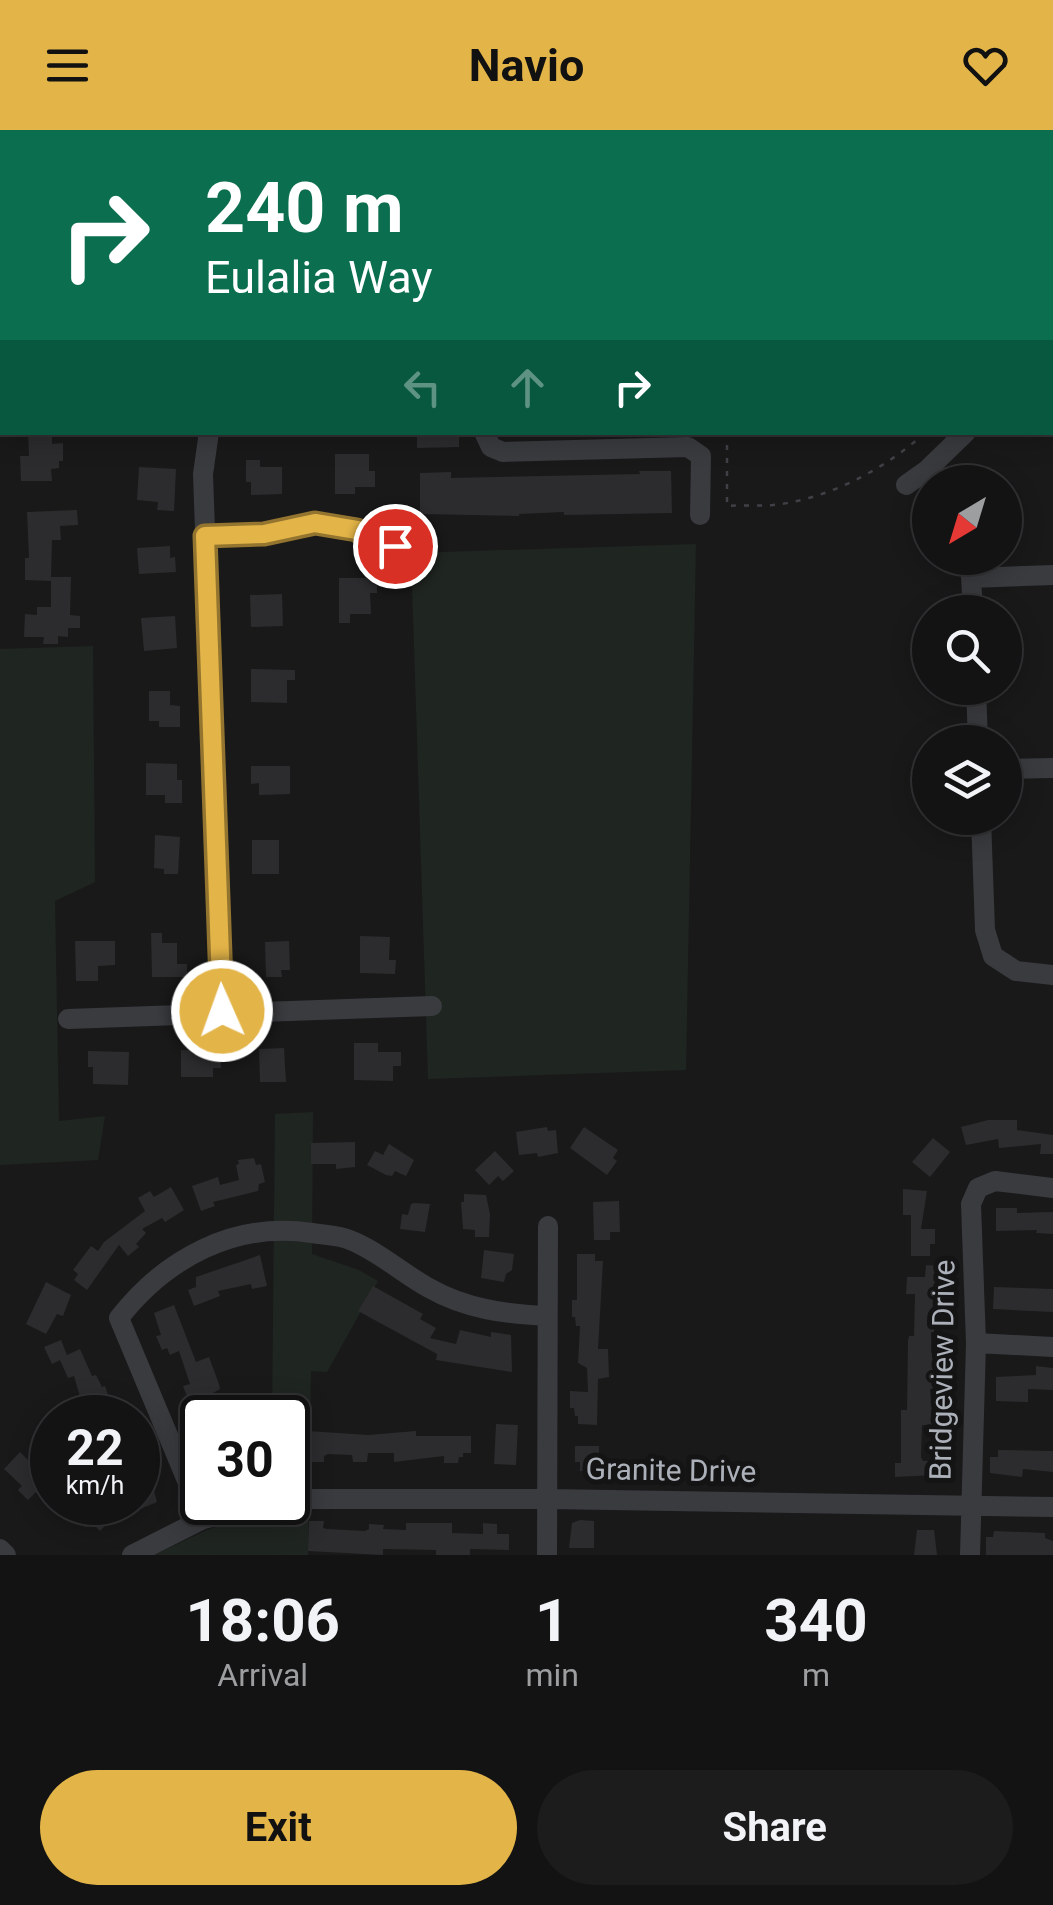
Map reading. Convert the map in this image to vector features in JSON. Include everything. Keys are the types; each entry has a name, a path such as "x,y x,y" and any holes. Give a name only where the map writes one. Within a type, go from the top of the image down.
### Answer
{"street":[{"path":"210,435 204,474 205,536 222,1011"},
{"path":"940,465 964,435"},
{"path":"488,440 503,452 633,441 688,447 702,456 700,515"},
{"path":"906,485 912,483"},
{"path":"205,536 264,534 315,523 357,530 374,543 395,546"},
{"path":"1022,572 1053,575"},
{"path":"1022,769 1053,768"},
{"path":"982,835 985,930 993,956 1016,971 1053,974"},
{"path":"68,1019 432,1006"},
{"name":"Bridgeview Drive","path":"970,1555 976,1343 971,1204 978,1188 995,1181 1053,1188"},
{"path":"547,1555 548,1226"},
{"path":"180,1464 119,1318 142,1289 176,1263 211,1245 278,1228 352,1230 431,1289 464,1304 502,1314 547,1316"},
{"path":"976,1343 1053,1347"},
{"name":"Granite Drive","path":"310,1499 549,1498 1053,1507"},
{"name":"Granite Drive","path":"132,1555 191,1525"},
{"path":"0,1550 6,1555"}],"path":[{"path":"726,435 726,506 774,504 816,495 883,465 922,435"}],"shaded area":[{"path":"696,544 686,1070 428,1079 411,553"},
{"path":"93,646 95,882 55,901 59,1121 105,1116 98,1160 0,1165 0,649"},
{"path":"313,1112 312,1254 378,1281 327,1372 311,1371 310,1432 310,1395 272,1395 275,1114"},
{"path":"221,1525 308,1525 308,1555 154,1555"}],"building":[{"path":"28,435 52,435 52,444 63,443 63,461 59,461 59,468 51,469 52,481 21,481 20,456 29,456"},
{"path":"417,435 459,435 459,447 417,448"},
{"path":"335,454 369,454 369,471 375,471 375,487 355,487 355,494 335,494"},
{"path":"246,460 260,460 260,467 282,467 282,494 251,495 251,482 246,482"},
{"path":"139,467 176,469 174,511 157,510 158,502 137,500"},
{"path":"639,471 671,471 672,513 420,514 420,473 451,472 451,478 640,474"},
{"path":"77,510 78,525 60,526 61,540 52,540 51,577 71,577 70,615 80,616 80,628 68,628 68,637 58,636 58,644 43,644 44,637 24,637 25,614 37,615 37,607 51,607 51,581 25,580 25,558 29,558 27,512"},
{"path":"170,546 176,572 139,574 137,548"},
{"path":"339,578 377,578 377,593 370,593 371,614 350,614 350,623 339,623"},
{"path":"282,594 283,626 251,627 250,595"},
{"path":"175,616 177,648 144,651 141,618"},
{"path":"251,669 295,670 295,680 287,680 287,703 251,702"},
{"path":"149,691 170,691 170,705 180,706 180,727 159,727 159,721 149,721"},
{"path":"146,763 177,764 182,803 165,803 165,795 146,795"},
{"path":"251,766 290,766 290,794 259,795 259,783 251,784"},
{"path":"155,835 180,837 178,874 164,874 164,869 154,868"},
{"path":"252,840 279,840 279,874 252,874"},
{"path":"151,933 162,933 162,943 177,943 177,964 187,964 187,977 152,977"},
{"path":"360,936 390,937 389,960 396,960 395,974 360,973"},
{"path":"75,941 115,941 115,965 98,966 98,981 76,981"},
{"path":"289,941 290,970 281,970 282,977 266,977 265,942"},
{"path":"354,1043 378,1043 378,1052 401,1052 401,1066 393,1066 393,1081 354,1080"},
{"path":"284,1048 286,1082 260,1082 259,1049"},
{"path":"181,1050 221,1051 221,1068 213,1068 213,1077 181,1077"},
{"path":"88,1051 129,1052 128,1085 93,1084"},
{"path":"988,1120 1017,1120 1017,1130 1053,1135 1053,1154 1040,1154 1041,1144 999,1148 998,1139 966,1145 961,1127"},
{"path":"547,1127 548,1131 556,1130 558,1153 519,1155 516,1132"},
{"path":"584,1127 618,1150 613,1158 617,1161 607,1175 570,1148"},
{"path":"933,1138 950,1152 930,1177 912,1162"},
{"path":"355,1142 355,1167 336,1169 336,1164 311,1164 311,1143"},
{"path":"389,1144 414,1160 406,1176 395,1171 392,1176 386,1175 367,1165 375,1151 383,1155"},
{"path":"495,1151 514,1171 503,1181 498,1176 489,1185 475,1170"},
{"path":"254,1158 256,1165 261,1164 265,1182 259,1184 258,1191 213,1202 215,1206 201,1211 192,1186 218,1177 220,1185 239,1180 238,1160"},
{"path":"171,1187 184,1210 165,1222 162,1218 142,1229 146,1233 136,1244 139,1247 128,1256 119,1245 87,1290 74,1280 78,1274 73,1270 91,1246 98,1251 145,1211 138,1198 150,1191 154,1197"},
{"path":"903,1189 927,1191 921,1229 935,1229 930,1256 911,1256 911,1215 903,1215"},
{"path":"464,1194 486,1195 489,1237 475,1237 475,1230 463,1229"},
{"path":"619,1201 620,1232 610,1232 610,1240 594,1240 593,1202"},
{"path":"415,1203 430,1204 425,1232 400,1229 402,1214 408,1215"},
{"path":"996,1208 1017,1208 1017,1213 1053,1212 1053,1234 1036,1233 1037,1230 996,1231"},
{"path":"484,1250 514,1254 512,1270 504,1282 481,1278"},
{"path":"577,1254 595,1254 595,1261 603,1261 598,1349 608,1349 609,1377 598,1379 597,1425 578,1424 574,1408 570,1408 570,1391 588,1392 587,1368 578,1363 580,1326 572,1317 572,1300 577,1300"},
{"path":"260,1255 267,1286 252,1289 251,1284 218,1291 220,1296 194,1306 188,1290 196,1287 196,1277"},
{"path":"926,1265 939,1266 938,1318 934,1318 931,1332 931,1353 938,1353 936,1389 930,1389 933,1425 922,1425 921,1457 923,1461 935,1461 935,1475 895,1477 895,1463 901,1463 901,1410 907,1410 908,1341 909,1336 914,1336 915,1294 906,1294 907,1277 925,1277"},
{"path":"46,1282 71,1295 63,1316 57,1314 46,1334 26,1324"},
{"path":"373,1286 423,1314 420,1319 436,1328 430,1338 456,1344 460,1330 491,1337 491,1332 511,1335 512,1372 436,1360 437,1354 358,1311"},
{"path":"994,1287 1053,1289 1053,1312 993,1309"},
{"path":"174,1305 196,1362 209,1357 220,1389 210,1395 187,1395 183,1386 190,1384 179,1351 170,1355 167,1348 162,1350 154,1313"},
{"path":"61,1340 67,1355 80,1349 92,1376 96,1375 108,1395 79,1395 74,1376 68,1378 60,1360 52,1364 44,1347"},
{"path":"1036,1366 1053,1368 1053,1390 1028,1389 1028,1402 996,1401 996,1377 1036,1375"},
{"path":"496,1424 518,1425 516,1465 494,1464"},
{"path":"310,1431 368,1435 416,1431 416,1436 471,1436 471,1453 463,1453 458,1463 444,1463 444,1456 394,1462 394,1453 368,1453 367,1462 353,1462 352,1455 328,1454 324,1462 310,1462"},
{"path":"575,1446 599,1446 599,1471 580,1471 580,1462 575,1462"},
{"path":"998,1450 1053,1451 1053,1472 1023,1469 1022,1477 990,1473 990,1457 998,1457"},
{"path":"20,1452 30,1462 28,1500 18,1490 22,1486 4,1469"},
{"path":"310,1521 324,1521 323,1528 327,1529 365,1531 369,1524 406,1530 406,1523 452,1523 452,1533 483,1534 483,1523 497,1524 497,1534 509,1534 509,1550 470,1549 470,1555 436,1555 436,1550 383,1549 383,1555 308,1551"},
{"path":"594,1521 594,1548 569,1548 572,1523"},
{"path":"917,1530 934,1530 937,1555 914,1555"},
{"path":"994,1531 1045,1533 1045,1538 1053,1541 1053,1555 986,1555 986,1537 993,1537"}],"route":[{"path":"222,1011 205,536 264,534 315,523 357,530 374,543 395,546"}]}
